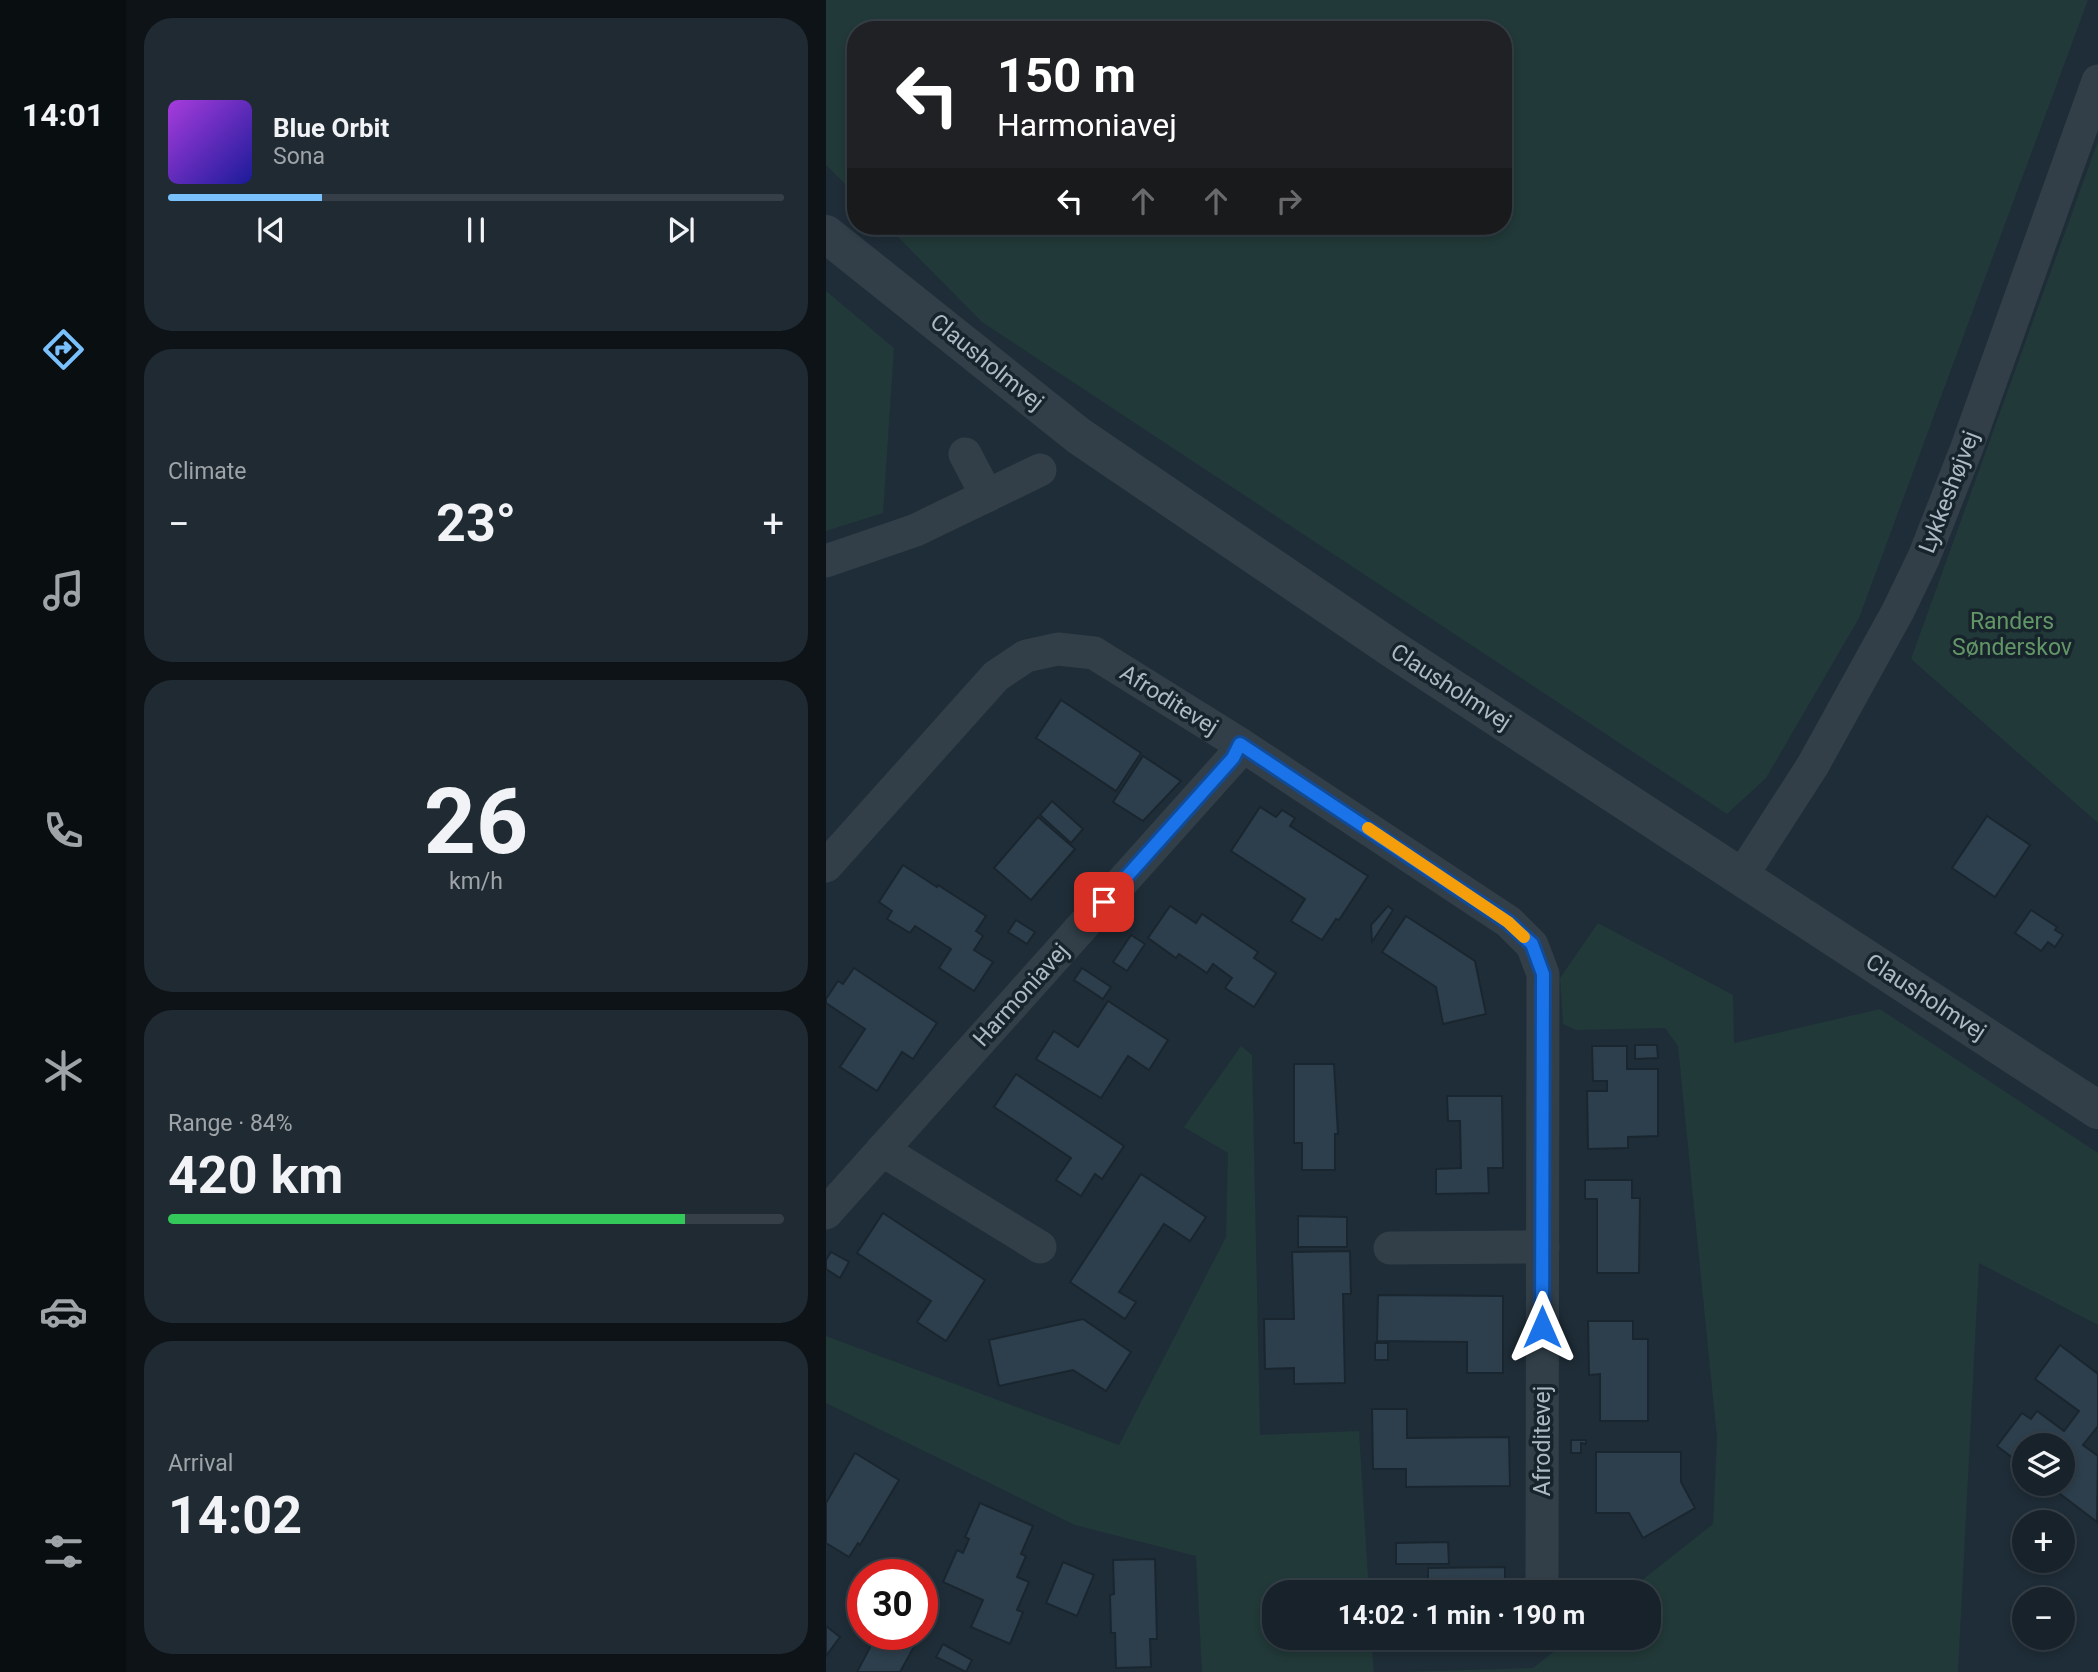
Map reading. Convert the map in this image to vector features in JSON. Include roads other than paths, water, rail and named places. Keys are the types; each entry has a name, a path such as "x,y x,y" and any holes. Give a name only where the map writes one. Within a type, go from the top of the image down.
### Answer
{"street":[{"name":"Lykkeshøjvej","path":"1741,877 1813,765 1898,611 1924,557 1966,450 2098,81"},
{"name":"Clausholmvej","path":"826,234 1079,436 1397,652 2098,1110"},
{"path":"965,454 987,495"},
{"path":"826,561 916,530 1040,470"},
{"name":"Afroditevej","path":"826,866 996,676 1026,656 1058,649 1094,653 1240,744 1508,922 1532,944 1543,974 1542,1580"},
{"name":"Harmoniavej","path":"826,1213 1233,758 1240,744"},
{"path":"882,1150 1040,1247"},
{"path":"1390,1248 1543,1247"}],"park label":[{"name":"Randers Sønderskov","path":"2012,634"}]}
